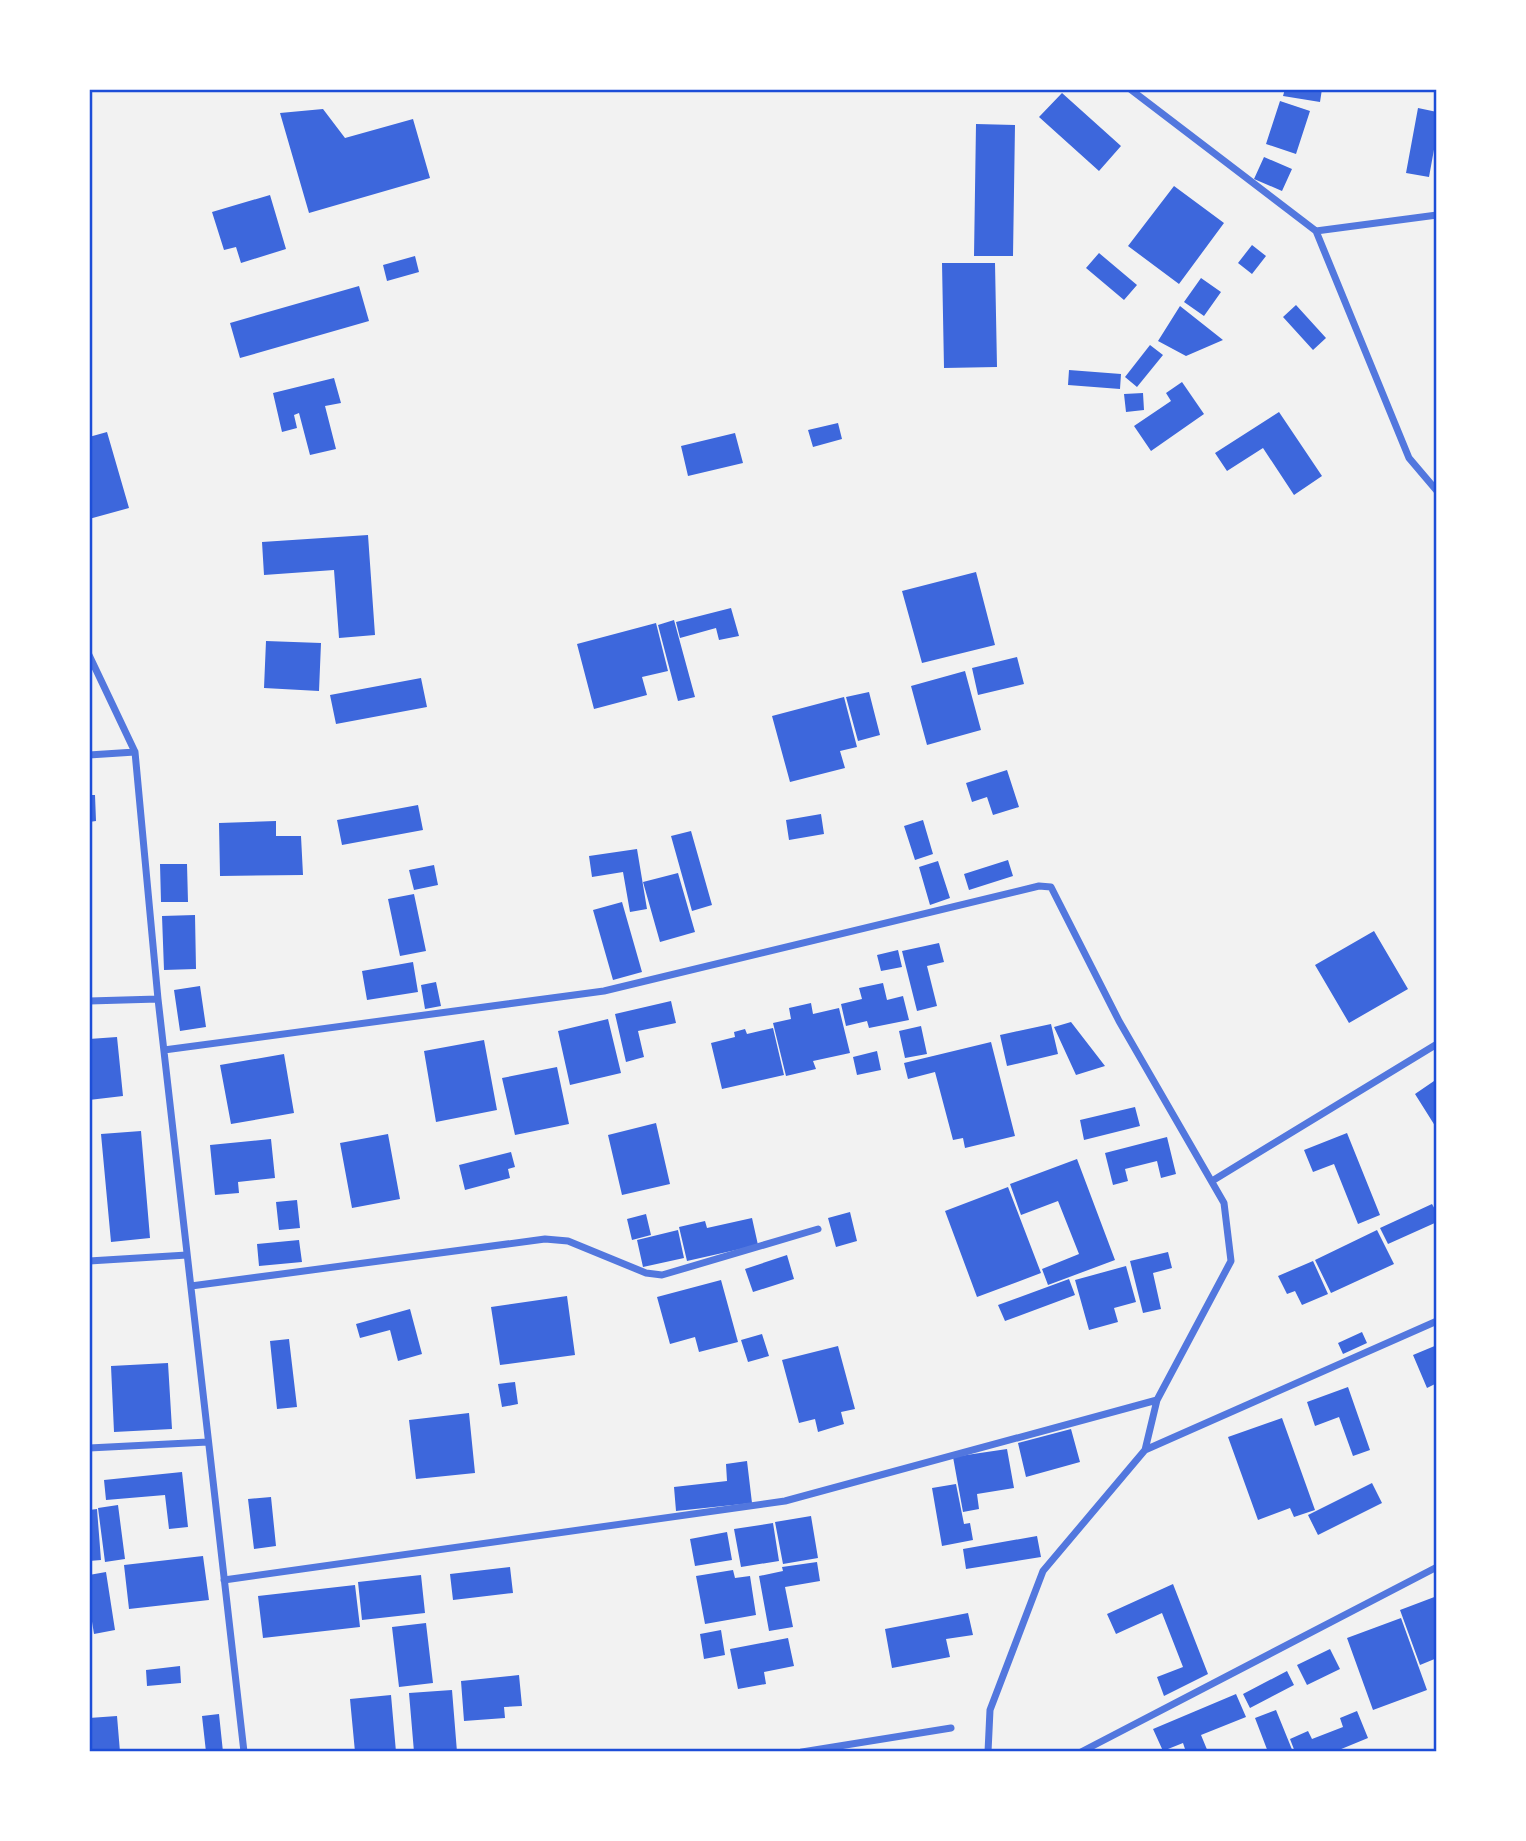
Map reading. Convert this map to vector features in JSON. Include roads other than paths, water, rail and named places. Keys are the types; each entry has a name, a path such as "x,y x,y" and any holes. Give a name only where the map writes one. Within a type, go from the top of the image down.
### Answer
{"street":[{"path":"1130,89 1316,231 1409,458 1437,491"},
{"path":"1316,231 1437,215"},
{"path":"89,655 135,752 158,999 244,1752"},
{"path":"89,755 135,752"},
{"path":"164,1050 604,991 1039,886 1051,887 1119,1021 1224,1203 1231,1261 1157,1400 1145,1450"},
{"path":"89,1001 158,999"},
{"path":"1212,1181 1437,1044"},
{"path":"191,1286 545,1239 568,1241 646,1273 662,1275 818,1229"},
{"path":"89,1261 187,1255"},
{"path":"988,1752 990,1710 1043,1571 1145,1450 1437,1321"},
{"path":"224,1580 785,1502 1157,1400"},
{"path":"89,1448 208,1442"},
{"path":"1081,1752 1437,1567"},
{"path":"802,1752 951,1728"}]}
